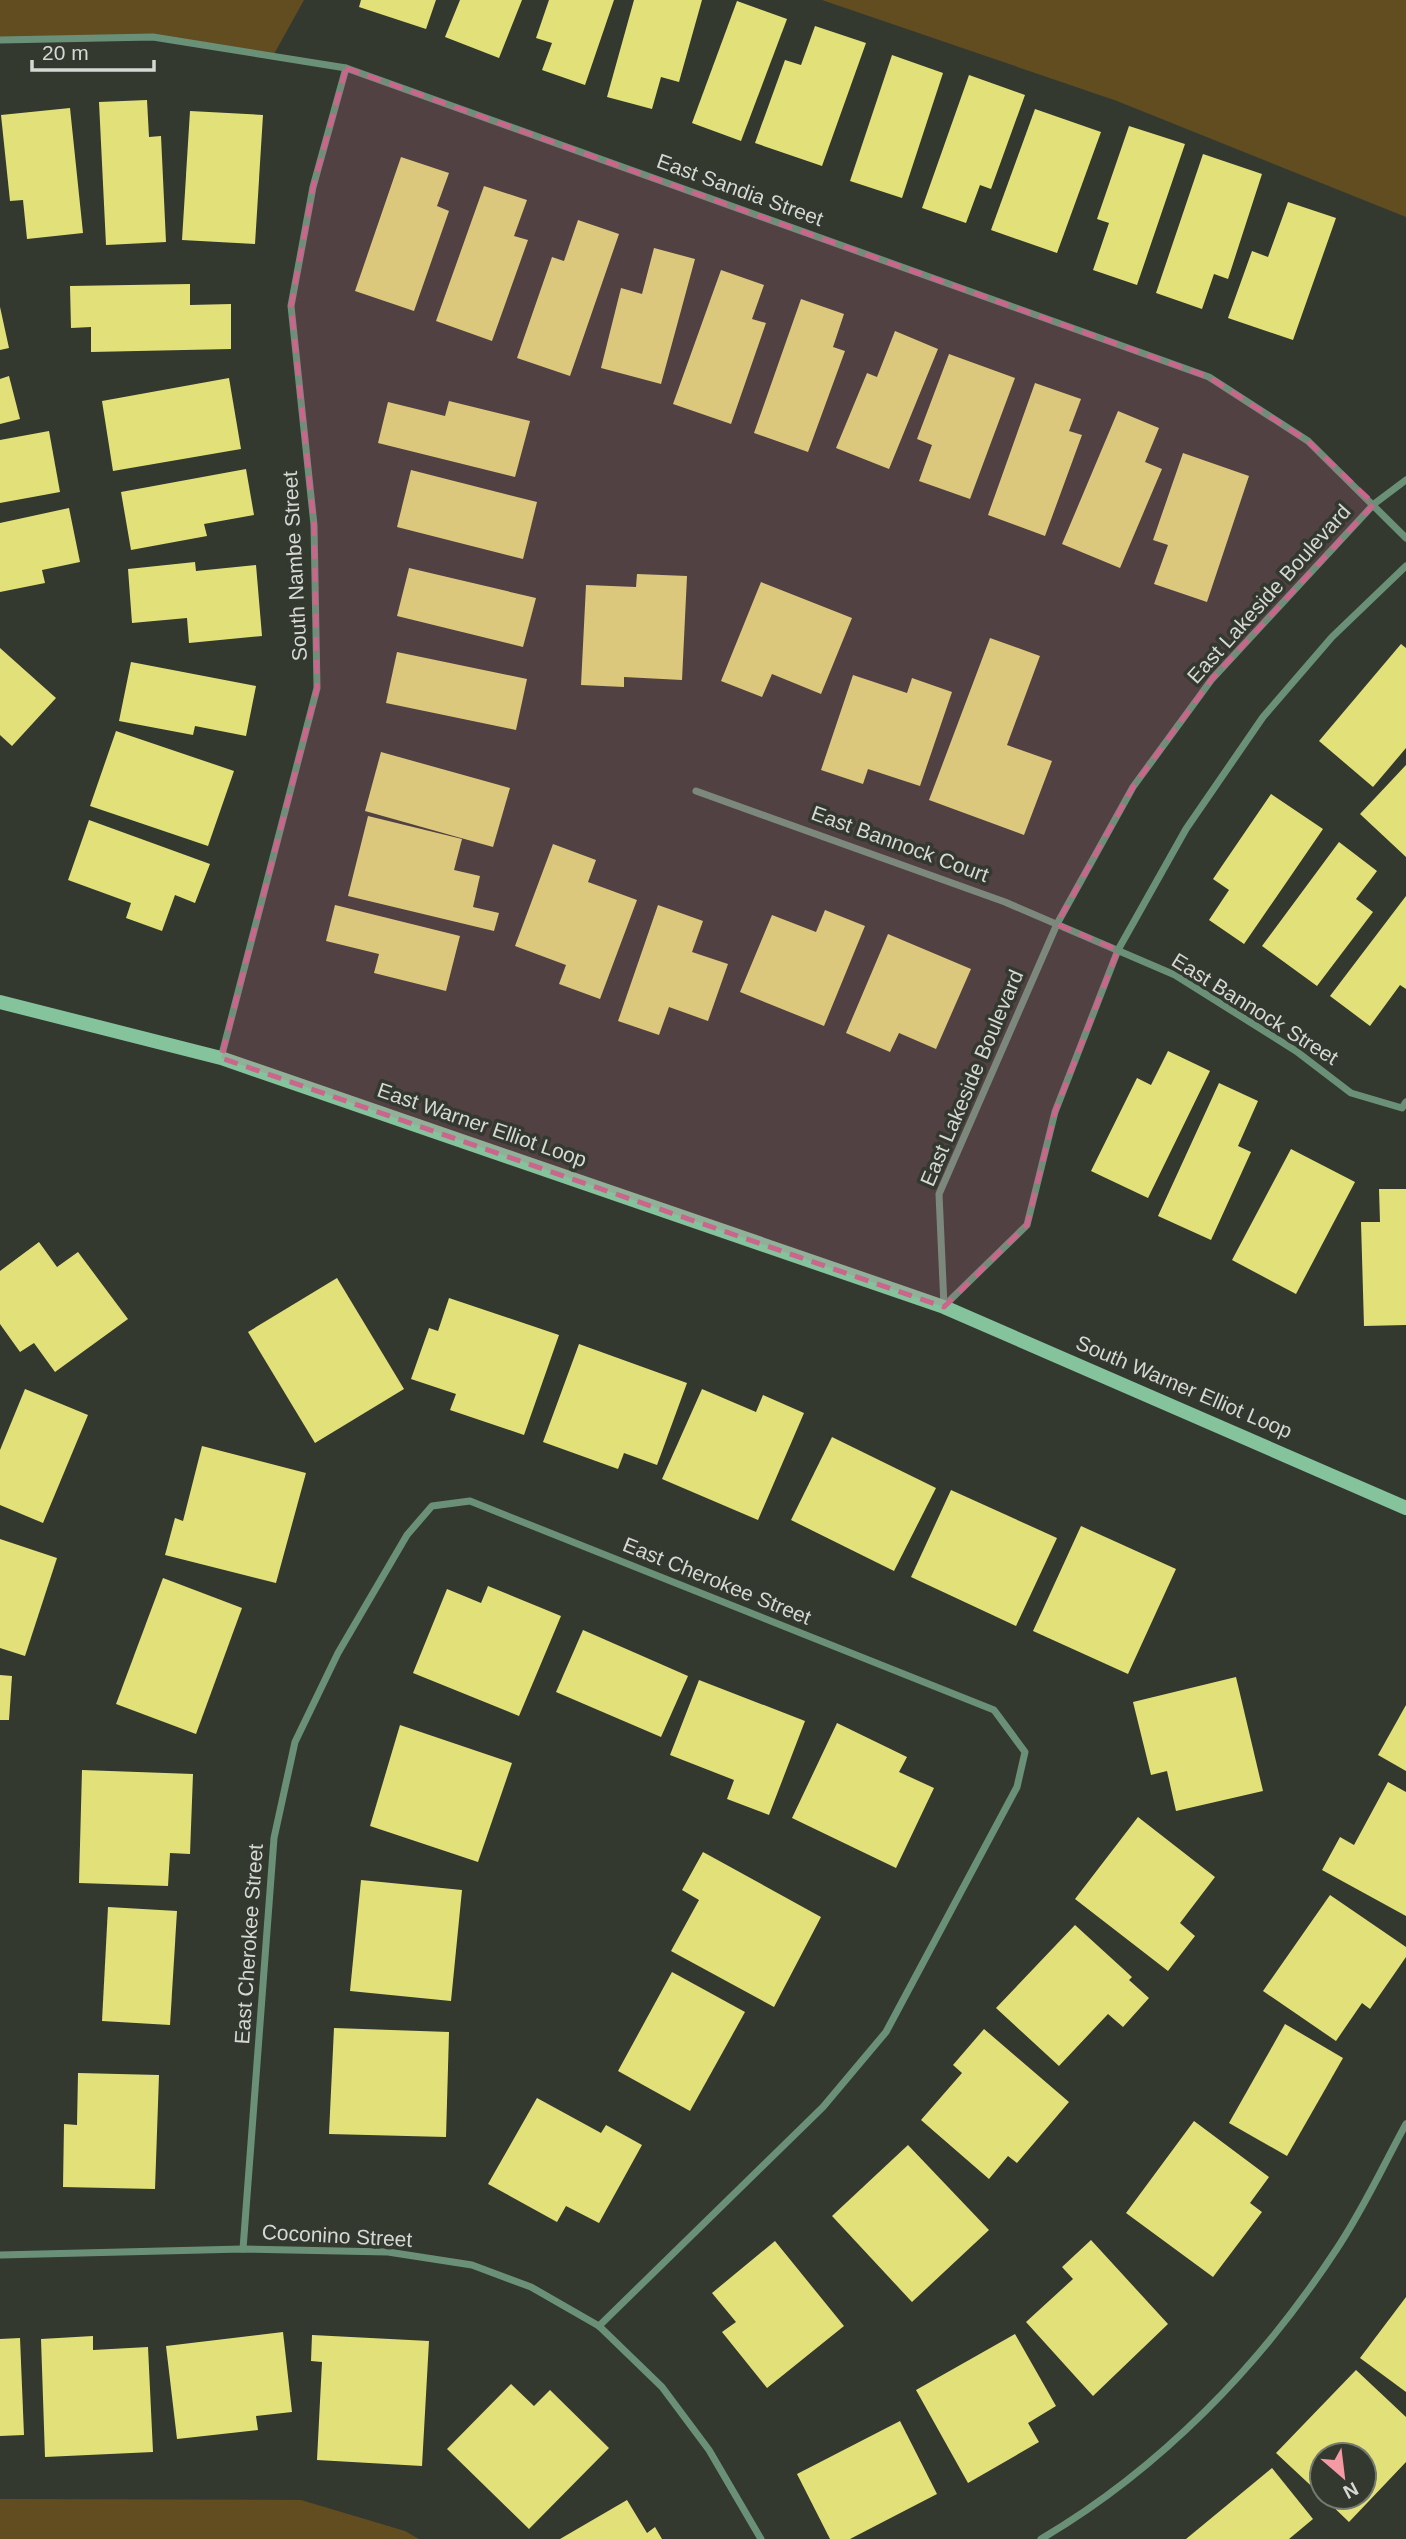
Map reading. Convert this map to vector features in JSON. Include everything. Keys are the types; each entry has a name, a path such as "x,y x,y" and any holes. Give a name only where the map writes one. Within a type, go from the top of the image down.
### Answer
{"main road":[{"name":"East Warner Elliot Loop","path":"0,1002 221,1058 944,1307"},
{"name":"South Warner Elliot Loop","path":"944,1307 1406,1508"}],"street":[{"name":"East Sandia Street","path":"0,40 153,37 346,68 1209,377 1308,441 1406,538"},
{"name":"South Nambe Street","path":"221,1058 317,688 314,525 291,306 313,187 346,68"},
{"name":"East Lakeside Boulevard","path":"944,1307 939,1194 1057,924 1133,787 1212,679 1374,504 1406,480"},
{"path":"944,1307 1027,1225 1055,1112 1118,950 1186,829 1263,717 1332,637 1406,566"},
{"name":"East Bannock Court","path":"696,791 979,892 1089,937"},
{"name":"East Bannock Street","path":"1089,937 1175,975 1296,1051 1351,1093 1404,1105"},
{"name":"East Cherokee Street","path":"243,2249 274,1838 295,1742 338,1653 407,1535 432,1506 470,1501 994,1710 1025,1752 1017,1787 886,2032 823,2108 599,2326"},
{"path":"1041,2539 1093,2509 1185,2433 1270,2340 1337,2249 1406,2124"},
{"name":"Coconino Street","path":"0,2255 243,2249 388,2252 472,2265 531,2287 599,2326 662,2387 709,2450 761,2539"}],"highlighted area":[{"path":"346,68 1209,377 1308,441 1374,504 1212,679 1133,787 1057,924 1118,950 1055,1112 1027,1225 944,1307 221,1058 317,688 314,525 291,306 313,187"}],"shaded area":[{"path":"0,0 304,0 274,54 153,37 0,40"},
{"path":"822,0 1406,0 1406,217 1117,101"},
{"path":"0,2499 301,2500 405,2531 419,2539 0,2539"}],"building":[{"path":"361,0 436,0 426,29 359,7"},
{"path":"460,0 522,0 499,58 445,37"},
{"path":"549,0 614,0 585,85 542,70 552,43 536,38"},
{"path":"634,0 702,0 679,82 661,77 652,109 607,97"},
{"path":"737,1 787,19 741,141 692,123"},
{"path":"815,26 866,43 822,166 755,143 785,60 801,65"},
{"path":"892,55 943,73 902,198 850,181"},
{"path":"969,75 1025,95 991,189 980,185 966,223 922,208"},
{"path":"147,100 149,137 161,136 166,242 106,245 99,102"},
{"path":"70,108 83,233 27,239 23,200 10,201 1,115"},
{"path":"1035,109 1101,132 1057,253 991,230"},
{"path":"190,111 263,115 255,244 182,240"},
{"path":"1129,126 1185,144 1137,285 1093,270 1109,223 1097,219"},
{"path":"1203,154 1262,174 1228,279 1214,274 1202,309 1156,293"},
{"path":"401,157 449,173 437,206 449,211 414,311 355,291"},
{"path":"484,186 527,200 514,236 528,240 492,341 436,321"},
{"path":"1288,202 1336,218 1293,340 1228,318 1252,251 1268,257"},
{"path":"578,220 619,234 570,376 517,358 552,257 564,261"},
{"path":"654,248 695,259 661,384 601,368 621,288 642,294"},
{"path":"721,270 764,285 752,319 766,323 731,424 673,404"},
{"path":"190,284 190,305 231,304 231,349 91,352 91,327 71,328 70,286"},
{"path":"801,299 844,314 833,347 845,351 808,452 754,433"},
{"path":"0,307 9,348 0,350"},
{"path":"895,331 938,349 889,469 836,448 867,373 877,377"},
{"path":"949,354 1015,378 970,499 919,481 932,445 917,439"},
{"path":"9,376 20,419 0,424 0,379"},
{"path":"229,378 241,449 113,471 102,401"},
{"path":"1035,383 1081,399 1069,431 1082,435 1045,536 988,515"},
{"path":"449,401 530,421 515,477 378,443 388,402 445,416"},
{"path":"1118,411 1159,428 1145,462 1162,469 1120,568 1062,544"},
{"path":"49,431 60,492 0,503 0,440"},
{"path":"1183,453 1249,476 1207,602 1154,584 1168,545 1153,540"},
{"path":"246,469 254,515 204,524 207,536 131,550 121,492"},
{"path":"411,470 537,502 523,559 397,527"},
{"path":"69,508 80,562 42,570 45,583 0,592 0,523"},
{"path":"195,562 196,571 256,565 262,636 189,643 187,618 132,623 128,569"},
{"path":"409,568 536,598 523,647 397,616"},
{"path":"637,574 687,576 682,680 624,677 624,687 581,685 586,585 636,587"},
{"path":"761,582 852,618 821,694 772,674 762,697 721,681"},
{"path":"990,638 1040,656 1007,745 1052,761 1024,835 929,800"},
{"path":"1401,644 1406,648 1406,748 1373,787 1319,741"},
{"path":"0,648 56,698 12,746 0,735"},
{"path":"397,652 527,679 516,730 386,703"},
{"path":"131,662 256,686 246,736 195,726 193,735 119,721"},
{"path":"853,675 907,693 912,678 952,692 920,786 868,769 863,784 821,770"},
{"path":"116,731 234,771 208,846 90,806"},
{"path":"381,752 510,788 493,847 365,811"},
{"path":"1406,765 1406,857 1360,814"},
{"path":"1271,794 1323,829 1244,944 1209,920 1229,890 1213,879"},
{"path":"368,816 462,839 454,870 480,876 473,907 499,913 494,931 348,896"},
{"path":"89,820 210,864 195,903 175,895 162,931 126,918 131,903 68,880"},
{"path":"1339,842 1377,871 1356,899 1373,912 1317,986 1262,946"},
{"path":"553,844 596,860 588,882 637,900 600,999 559,984 566,965 515,946"},
{"path":"1406,896 1406,989 1400,985 1370,1026 1330,996"},
{"path":"335,905 460,936 446,991 374,973 379,954 326,941"},
{"path":"658,905 703,921 692,952 728,964 708,1021 669,1007 659,1035 618,1021"},
{"path":"825,910 865,926 824,1026 740,992 772,915 816,932"},
{"path":"888,934 971,969 936,1049 899,1033 890,1052 846,1033"},
{"path":"1168,1051 1210,1071 1148,1198 1091,1171 1137,1078 1151,1085"},
{"path":"1219,1083 1258,1101 1238,1146 1251,1152 1211,1240 1158,1216"},
{"path":"1291,1149 1355,1182 1296,1294 1232,1260"},
{"path":"1379,1189 1406,1189 1406,1325 1364,1326 1361,1222 1380,1222"},
{"path":"39,1242 57,1267 78,1252 128,1319 55,1372 34,1343 20,1352 0,1324 0,1271"},
{"path":"337,1278 404,1389 315,1443 248,1332"},
{"path":"449,1298 559,1335 524,1435 450,1410 456,1394 411,1379 429,1328 438,1331"},
{"path":"579,1344 687,1383 657,1465 624,1453 618,1469 543,1442"},
{"path":"25,1389 88,1415 43,1523 0,1505 0,1450"},
{"path":"702,1389 756,1412 763,1395 804,1413 758,1520 662,1479"},
{"path":"832,1437 936,1488 894,1571 791,1520"},
{"path":"202,1446 306,1473 276,1583 165,1555 175,1518 183,1521"},
{"path":"951,1490 1057,1538 1016,1626 911,1577"},
{"path":"1081,1526 1176,1569 1128,1674 1033,1631"},
{"path":"0,1539 57,1558 25,1656 0,1648"},
{"path":"163,1578 242,1608 196,1734 116,1704"},
{"path":"488,1586 561,1616 519,1716 413,1673 447,1589 481,1603"},
{"path":"583,1630 688,1676 661,1737 556,1692"},
{"path":"0,1675 12,1676 9,1720 0,1720"},
{"path":"1236,1677 1263,1791 1176,1811 1167,1771 1151,1775 1133,1702"},
{"path":"699,1680 805,1721 769,1815 727,1799 734,1780 670,1755"},
{"path":"1406,1705 1406,1771 1378,1755"},
{"path":"837,1723 907,1757 899,1772 934,1788 896,1868 792,1818"},
{"path":"400,1725 512,1763 478,1862 370,1826"},
{"path":"82,1770 193,1774 190,1854 170,1853 168,1886 79,1883"},
{"path":"1388,1782 1406,1792 1406,1916 1322,1870 1340,1837 1354,1845"},
{"path":"1138,1817 1215,1877 1180,1923 1195,1936 1168,1971 1075,1899"},
{"path":"703,1852 821,1917 774,2007 671,1951 699,1900 682,1890"},
{"path":"361,1880 462,1890 451,2001 350,1991"},
{"path":"1330,1895 1406,1947 1406,1957 1370,2009 1362,2003 1336,2041 1263,1991"},
{"path":"108,1907 177,1911 170,2025 102,2021"},
{"path":"1075,1925 1132,1977 1129,1980 1149,1998 1123,2027 1108,2014 1059,2066 996,2008"},
{"path":"672,1972 745,2012 690,2111 618,2071"},
{"path":"1285,2024 1343,2058 1287,2156 1229,2123"},
{"path":"334,2028 449,2032 446,2137 329,2134"},
{"path":"984,2029 1069,2102 1017,2163 1008,2156 989,2179 921,2120 962,2073 953,2065"},
{"path":"78,2073 159,2075 155,2189 63,2187 64,2124 77,2125"},
{"path":"537,2098 601,2133 606,2125 642,2145 599,2223 566,2206 557,2222 488,2184"},
{"path":"1194,2121 1269,2177 1250,2203 1262,2212 1213,2277 1126,2213"},
{"path":"908,2145 989,2230 912,2302 832,2216"},
{"path":"1091,2240 1168,2324 1093,2396 1026,2322 1073,2279 1062,2267"},
{"path":"775,2241 844,2326 767,2388 722,2332 736,2322 712,2293"},
{"path":"1406,2297 1406,2392 1360,2358"},
{"path":"283,2332 292,2412 256,2416 258,2430 177,2439 166,2346"},
{"path":"1015,2334 1056,2406 1028,2423 1039,2442 968,2483 916,2390"},
{"path":"312,2335 429,2341 422,2466 317,2460 322,2362 311,2361"},
{"path":"93,2336 93,2350 148,2347 153,2452 45,2457 41,2339"},
{"path":"20,2338 24,2435 0,2436 0,2339"},
{"path":"1356,2370 1406,2417 1406,2462 1378,2491 1378,2441 1308,2441 1308,2483 1276,2453"},
{"path":"511,2384 534,2406 550,2390 609,2448 529,2529 447,2449"},
{"path":"900,2421 937,2494 850,2539 830,2539 797,2474"},
{"path":"1272,2468 1313,2519 1289,2539 1186,2539"},
{"path":"627,2500 647,2533 655,2527 662,2539 560,2539"},
{"path":"1338,2511 1359,2511 1349,2522"}]}
